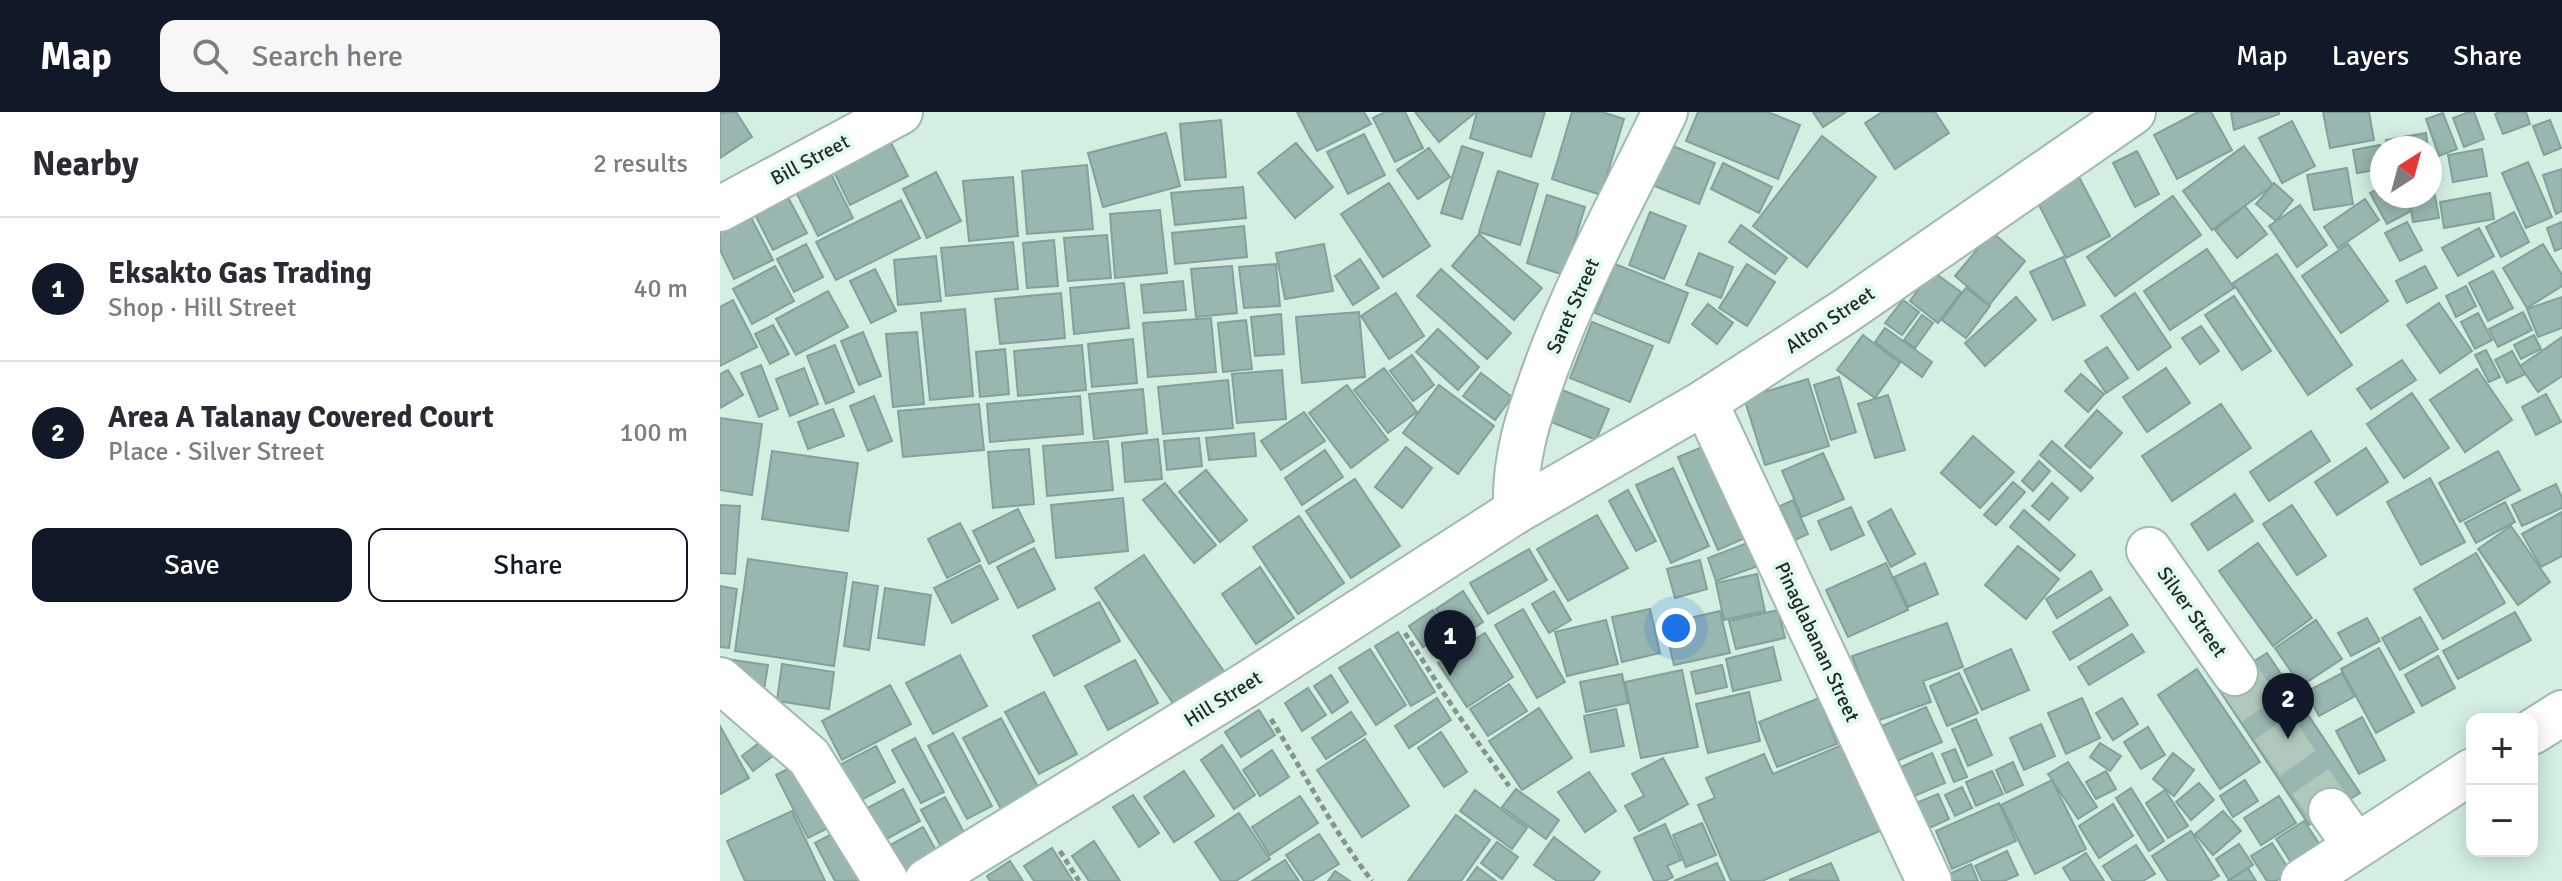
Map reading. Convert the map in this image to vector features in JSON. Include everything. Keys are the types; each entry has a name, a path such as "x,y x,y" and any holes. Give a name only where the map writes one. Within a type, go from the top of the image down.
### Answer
{"street":[{"name":"Bill Street","path":"720,209 900,112"},
{"name":"Saret Street","path":"1516,511 1514,478 1527,422 1565,316 1665,112"},
{"name":"Alton Street","path":"1516,511 1705,402 1844,312 2133,112"},
{"name":"Pinaglabanan Street","path":"1705,402 1929,881"},
{"name":"Hill Street","path":"927,881 1249,683 1516,511"},
{"name":"Silver Street","path":"2149,550 2235,673"},
{"path":"720,680 809,757 886,881"},
{"path":"2538,728 2562,713"},
{"path":"2303,881 2344,829 2466,774"}],"path":[{"path":"1383,598 1456,712 1509,786"},
{"path":"1249,683 1313,787 1343,843 1372,881"}],"building":[{"path":"736,112 752,137 720,158 720,113"},
{"path":"1297,112 1364,112 1371,124 1317,151"},
{"path":"1385,112 1405,112 1423,148 1395,162 1373,118"},
{"path":"1415,112 1474,112 1475,113 1439,142"},
{"path":"1477,112 1545,112 1531,157 1470,138"},
{"path":"1572,112 1602,112 1624,119 1601,195 1552,179"},
{"path":"1698,112 1768,112 1800,125 1778,179 1686,141"},
{"path":"1813,112 1846,112 1823,127"},
{"path":"1882,112 1935,112 1949,133 1895,169 1865,123"},
{"path":"2198,112 2211,112 2232,150 2177,179 2154,135"},
{"path":"2231,112 2279,112 2279,114 2234,130"},
{"path":"2323,112 2369,112 2373,136 2370,136 2370,141 2330,148"},
{"path":"2474,112 2484,139 2464,147 2453,118"},
{"path":"2526,112 2530,124 2503,134 2495,114"},
{"path":"2443,113 2457,149 2442,155 2442,136 2432,136 2426,119"},
{"path":"1221,120 1226,177 1185,180 1180,124"},
{"path":"2550,120 2561,148 2544,155 2533,126"},
{"path":"2292,121 2315,166 2282,183 2259,138"},
{"path":"886,133 908,176 850,205 829,162"},
{"path":"1166,133 1180,186 1103,207 1088,153"},
{"path":"1364,134 1385,175 1348,194 1327,152"},
{"path":"1822,136 1876,177 1807,267 1753,226"},
{"path":"1296,143 1333,187 1295,218 1258,173"},
{"path":"1668,144 1715,163 1699,204 1652,185"},
{"path":"1462,146 1483,153 1462,219 1441,213"},
{"path":"2244,146 2273,185 2212,230 2183,191"},
{"path":"2370,147 2370,171 2357,173 2353,150"},
{"path":"1429,148 1450,177 1418,199 1397,170"},
{"path":"2482,149 2487,176 2453,182 2448,155"},
{"path":"2137,151 2159,194 2135,207 2113,163"},
{"path":"2528,162 2552,217 2526,228 2502,173"},
{"path":"1723,163 1772,187 1759,213 1711,189"},
{"path":"1087,165 1093,229 1027,234 1022,171"},
{"path":"827,166 853,218 818,236 792,184"},
{"path":"2347,168 2353,204 2314,210 2307,175"},
{"path":"2562,169 2562,211 2556,214 2543,175"},
{"path":"1498,171 1538,184 1520,245 1479,232"},
{"path":"936,172 961,221 927,238 903,189"},
{"path":"1013,177 1018,236 969,241 963,181"},
{"path":"2079,177 2110,236 2066,258 2036,199"},
{"path":"1389,183 1430,246 1383,277 1341,214"},
{"path":"2274,183 2293,200 2276,221 2256,204"},
{"path":"1243,187 1246,218 1175,225 1171,193"},
{"path":"783,188 807,233 773,250 750,205"},
{"path":"2490,193 2494,219 2444,228 2442,202"},
{"path":"1547,195 1585,207 1564,275 1527,263"},
{"path":"2173,196 2201,235 2115,296 2087,257"},
{"path":"2365,199 2379,220 2338,248 2324,227"},
{"path":"901,200 920,238 836,280 816,242"},
{"path":"2300,205 2327,245 2297,267 2269,226"},
{"path":"2245,206 2267,234 2237,258 2215,230"},
{"path":"2378,208 2409,208 2411,211 2387,224"},
{"path":"2411,208 2437,208 2439,218 2413,222"},
{"path":"747,210 773,260 734,279 720,250 720,223"},
{"path":"1160,210 1167,273 1115,278 1110,214"},
{"path":"1650,212 1686,226 1664,279 1629,265"},
{"path":"2514,212 2529,242 2501,257 2486,227"},
{"path":"2407,222 2422,250 2400,261 2385,233"},
{"path":"2562,222 2562,248 2555,251 2547,228"},
{"path":"1741,225 1787,258 1775,274 1729,242"},
{"path":"1244,226 1247,257 1175,264 1172,233"},
{"path":"2479,228 2494,256 2458,276 2442,248"},
{"path":"1992,232 2025,261 1989,305 1955,276"},
{"path":"1479,234 1542,288 1514,320 1452,266"},
{"path":"1107,235 1111,278 1068,281 1064,238"},
{"path":"1054,240 1058,286 1027,288 1023,243"},
{"path":"1013,242 1018,289 946,296 941,248"},
{"path":"806,244 823,277 794,292 777,259"},
{"path":"1324,244 1333,291 1285,299 1276,253"},
{"path":"2348,244 2388,301 2341,333 2302,276"},
{"path":"2543,244 2562,275 2562,286 2527,308 2503,268"},
{"path":"2207,249 2234,288 2170,330 2144,291"},
{"path":"1699,253 1733,267 1721,298 1686,285"},
{"path":"2277,254 2352,365 2308,395 2233,283"},
{"path":"936,256 941,301 898,305 894,260"},
{"path":"2063,257 2085,305 2053,320 2030,272"},
{"path":"1360,259 1379,288 1353,305 1335,276"},
{"path":"1276,264 1280,306 1244,308 1239,267"},
{"path":"1615,264 1688,293 1669,343 1595,313"},
{"path":"1747,264 1775,282 1747,326 1719,308"},
{"path":"775,266 794,301 752,324 733,289"},
{"path":"1232,266 1237,313 1196,317 1191,269"},
{"path":"2425,266 2437,288 2407,303 2396,281"},
{"path":"875,269 896,311 871,323 850,281"},
{"path":"1441,269 1511,333 1487,359 1417,296"},
{"path":"1932,271 1961,292 1938,323 1910,301"},
{"path":"2493,271 2513,308 2488,321 2469,283"},
{"path":"1183,281 1186,310 1144,313 1141,285"},
{"path":"1124,283 1129,328 1074,334 1070,288"},
{"path":"2466,286 2476,306 2456,317 2446,296"},
{"path":"1966,288 1990,306 1966,338 1942,320"},
{"path":"828,291 848,327 796,355 776,319"},
{"path":"1061,293 1065,338 1000,344 995,299"},
{"path":"1396,293 1424,336 1389,359 1361,316"},
{"path":"2135,293 2171,347 2138,370 2101,316"},
{"path":"2234,296 2271,351 2242,370 2205,315"},
{"path":"2016,297 2036,320 1985,366 1965,343"},
{"path":"2562,297 2562,328 2538,337 2527,309"},
{"path":"733,300 757,347 720,366 720,307"},
{"path":"1903,300 1919,312 1902,335 1885,323"},
{"path":"2439,303 2472,351 2440,373 2407,325"},
{"path":"1708,304 1733,323 1717,344 1692,324"},
{"path":"965,309 973,396 930,400 921,313"},
{"path":"1359,312 1365,377 1302,383 1296,317"},
{"path":"2523,312 2532,330 2498,347 2489,329"},
{"path":"2478,313 2492,340 2475,349 2461,322"},
{"path":"1281,314 1284,354 1255,356 1251,317"},
{"path":"1922,315 1933,323 1915,348 1904,340"},
{"path":"1211,318 1216,372 1148,377 1143,323"},
{"path":"1246,320 1252,369 1223,372 1218,323"},
{"path":"1592,322 1653,346 1630,402 1570,378"},
{"path":"773,325 789,354 770,364 755,334"},
{"path":"2201,326 2219,351 2200,364 2182,338"},
{"path":"1885,328 1932,362 1922,377 1875,342"},
{"path":"1438,329 1479,367 1458,390 1416,352"},
{"path":"863,332 881,376 859,385 841,341"},
{"path":"917,332 924,404 893,407 886,334"},
{"path":"1863,335 1900,363 1875,398 1837,370"},
{"path":"2534,335 2541,349 2521,359 2514,345"},
{"path":"2562,337 2562,376 2538,392 2520,366"},
{"path":"1133,339 1137,383 1092,387 1088,344"},
{"path":"835,345 854,392 826,404 807,356"},
{"path":"1082,345 1086,390 1018,396 1014,351"},
{"path":"2107,347 2128,378 2106,393 2085,361"},
{"path":"1005,349 1009,394 980,397 976,352"},
{"path":"2486,350 2500,377 2489,382 2475,355"},
{"path":"2512,351 2525,374 2507,383 2495,360"},
{"path":"1412,355 1434,385 1413,401 1390,371"},
{"path":"2402,360 2416,380 2371,409 2357,389"},
{"path":"761,365 778,409 759,417 741,373"},
{"path":"804,368 818,404 790,416 776,379"},
{"path":"1384,368 1417,412 1388,433 1354,390"},
{"path":"2166,368 2190,403 2147,432 2123,397"},
{"path":"2477,369 2512,420 2465,452 2430,400"},
{"path":"728,370 743,395 720,408 720,374"},
{"path":"1282,370 1286,419 1237,423 1232,374"},
{"path":"1481,373 1512,397 1495,420 1463,396"},
{"path":"2081,374 2104,394 2088,412 2065,391"},
{"path":"1839,377 1856,432 1831,440 1814,385"},
{"path":"1808,379 1829,446 1765,465 1744,398"},
{"path":"1228,380 1233,428 1163,434 1158,387"},
{"path":"1347,385 1388,440 1351,468 1309,413"},
{"path":"1439,385 1494,426 1458,474 1403,433"},
{"path":"1143,389 1147,433 1094,439 1089,394"},
{"path":"1560,389 1609,409 1596,440 1546,420"},
{"path":"2412,393 2449,448 2404,478 2367,424"},
{"path":"2546,394 2561,422 2536,435 2522,407"},
{"path":"1888,395 1905,450 1875,458 1858,404"},
{"path":"874,396 892,441 868,451 850,406"},
{"path":"1080,396 1083,434 990,442 987,404"},
{"path":"979,404 984,450 903,457 898,411"},
{"path":"2221,404 2251,448 2172,501 2142,456"},
{"path":"833,409 844,436 808,449 798,422"},
{"path":"2097,410 2122,433 2090,468 2065,446"},
{"path":"1304,412 1325,441 1281,470 1261,441"},
{"path":"720,418 762,424 752,495 720,490"},
{"path":"2311,431 2330,461 2269,501 2250,472"},
{"path":"1254,433 1256,456 1209,460 1206,438"},
{"path":"1973,436 2014,472 1980,508 1941,473"},
{"path":"1199,438 1202,466 1167,470 1164,441"},
{"path":"1158,439 1162,479 1125,482 1122,443"},
{"path":"1108,441 1113,490 1047,496 1043,446"},
{"path":"2052,441 2093,478 2081,491 2040,455"},
{"path":"1707,445 1747,537 1718,550 1678,457"},
{"path":"1406,447 1432,468 1402,508 1375,487"},
{"path":"2366,448 2388,482 2337,515 2315,482"},
{"path":"1029,449 1034,504 993,508 988,452"},
{"path":"1325,450 1343,477 1302,505 1285,478"},
{"path":"772,451 858,463 848,531 762,519"},
{"path":"2498,451 2520,490 2460,522 2439,483"},
{"path":"1823,453 1844,499 1802,517 1782,471"},
{"path":"2039,461 2050,471 2033,491 2022,481"},
{"path":"1673,468 1709,546 1671,563 1636,485"},
{"path":"1206,470 1247,520 1220,542 1179,492"},
{"path":"2430,478 2465,542 2421,565 2387,502"},
{"path":"1355,479 1400,546 1351,578 1306,511"},
{"path":"2013,482 2025,492 1996,525 1984,515"},
{"path":"1165,483 1216,545 1194,563 1143,500"},
{"path":"2052,483 2068,498 2049,520 2032,506"},
{"path":"2556,484 2562,498 2562,508 2522,526 2512,505"},
{"path":"1628,490 1656,541 1636,551 1609,501"},
{"path":"2235,494 2253,521 2208,550 2191,524"},
{"path":"1123,498 1128,551 1056,558 1051,505"},
{"path":"1793,500 1808,534 1795,540 1780,506"},
{"path":"2505,502 2515,522 2476,543 2465,523"},
{"path":"720,505 740,506 735,574 720,573"},
{"path":"2292,505 2326,556 2297,575 2263,524"},
{"path":"1851,507 1864,535 1831,550 1818,521"},
{"path":"1018,509 1034,541 989,564 973,531"},
{"path":"1891,509 1915,554 1891,567 1868,522"},
{"path":"2024,510 2075,555 2060,571 2010,527"},
{"path":"2562,512 2562,556 2541,567 2522,534"},
{"path":"1597,515 1628,568 1568,601 1537,549"},
{"path":"1299,516 1344,583 1298,614 1253,547"},
{"path":"960,523 980,561 947,578 928,539"},
{"path":"2511,526 2550,582 2518,605 2478,549"},
{"path":"1755,540 1764,564 1716,581 1708,558"},
{"path":"2258,543 2312,618 2273,646 2219,571"},
{"path":"2018,546 2059,579 2026,619 1985,585"},
{"path":"1034,548 1055,589 1018,608 997,567"},
{"path":"1529,549 1547,580 1488,614 1470,583"},
{"path":"2476,553 2505,603 2443,639 2414,589"},
{"path":"1144,555 1225,673 1175,706 1095,588"},
{"path":"748,559 847,573 834,666 735,651"},
{"path":"1700,560 1707,589 1675,598 1667,569"},
{"path":"1886,563 1908,610 1848,637 1826,590"},
{"path":"1925,563 1938,594 1908,607 1894,577"},
{"path":"980,565 998,599 952,623 934,588"},
{"path":"1260,567 1294,618 1256,644 1222,594"},
{"path":"2091,571 2102,590 2057,618 2046,599"},
{"path":"1757,574 1765,611 1724,620 1716,583"},
{"path":"853,582 878,586 869,650 844,646"},
{"path":"720,586 737,589 729,648 720,647"},
{"path":"885,588 931,595 924,645 878,638"},
{"path":"1463,591 1483,622 1456,640 1436,609"},
{"path":"1554,591 1571,620 1549,633 1532,604"},
{"path":"2110,597 2128,625 2070,660 2053,632"},
{"path":"1099,602 1120,641 1054,676 1033,636"},
{"path":"1523,609 1565,682 1537,698 1495,625"},
{"path":"1650,609 1660,653 1622,662 1612,617"},
{"path":"1433,610 1447,631 1423,647 1409,626"},
{"path":"1778,610 1785,638 1736,649 1729,621"},
{"path":"1720,611 1730,653 1674,665 1664,624"},
{"path":"2515,612 2531,640 2458,679 2443,651"},
{"path":"2420,617 2438,649 2400,670 2382,638"},
{"path":"2367,618 2380,641 2351,656 2338,633"},
{"path":"1606,620 1618,664 1567,676 1555,632"},
{"path":"2316,620 2342,659 2301,686 2275,648"},
{"path":"1947,623 1963,667 1923,681 1931,702 1877,721 1852,656"},
{"path":"1398,632 1435,692 1411,706 1375,646"},
{"path":"1485,633 1513,677 1467,707 1438,663"},
{"path":"2132,634 2144,652 2089,685 2078,667"},
{"path":"1773,647 1781,680 1733,691 1726,659"},
{"path":"2379,648 2414,712 2376,733 2341,669"},
{"path":"1370,649 1406,705 1376,725 1339,668"},
{"path":"2011,649 2029,690 1982,710 1964,670"},
{"path":"2267,653 2360,793 2309,825 2216,685"},
{"path":"960,655 987,706 933,734 906,683"},
{"path":"2438,656 2455,688 2422,706 2405,675"},
{"path":"720,658 768,665 761,708 720,673"},
{"path":"1135,660 1158,703 1108,730 1085,686"},
{"path":"782,664 834,672 829,709 777,701"},
{"path":"1722,665 1727,687 1696,694 1691,672"},
{"path":"2197,669 2260,762 2220,789 2158,695"},
{"path":"1682,670 1698,747 1641,758 1625,682"},
{"path":"1959,673 1978,713 1947,726 1930,686"},
{"path":"2342,673 2355,696 2319,716 2306,692"},
{"path":"1622,674 1628,703 1586,712 1580,682"},
{"path":"1331,675 1348,702 1332,713 1314,686"},
{"path":"1509,684 1527,711 1488,736 1470,709"},
{"path":"890,685 911,724 842,760 822,721"},
{"path":"1308,688 1326,715 1302,731 1285,703"},
{"path":"1044,692 1077,754 1039,774 1005,712"},
{"path":"1749,692 1760,741 1708,753 1696,704"},
{"path":"1437,698 1451,720 1409,748 1395,726"},
{"path":"1819,698 1837,744 1777,767 1759,722"},
{"path":"2082,698 2100,738 2066,754 2048,713"},
{"path":"2122,698 2138,724 2113,740 2096,713"},
{"path":"1926,707 1942,742 1897,761 1882,726"},
{"path":"1539,708 1572,758 1522,790 1489,741"},
{"path":"1616,709 1624,746 1591,752 1584,716"},
{"path":"1259,710 1275,735 1241,757 1225,732"},
{"path":"1351,712 1366,734 1326,759 1312,738"},
{"path":"2362,717 2385,760 2359,774 2336,731"},
{"path":"1001,718 1039,789 1001,809 963,738"},
{"path":"1976,719 1992,755 1968,766 1952,729"},
{"path":"2041,724 2055,756 2024,770 2010,738"},
{"path":"720,726 749,778 720,794"},
{"path":"2148,727 2165,755 2141,769 2124,742"},
{"path":"773,732 786,746 753,771 742,756"},
{"path":"1441,732 1467,772 1444,787 1418,748"},
{"path":"953,733 992,806 967,819 928,746"},
{"path":"915,738 944,792 921,803 892,750"},
{"path":"1365,739 1409,806 1362,837 1317,770"},
{"path":"1849,742 1887,828 1762,881 1731,881 1698,805 1715,798 1706,778 1764,754 1773,774"},
{"path":"2100,743 2121,756 2110,771 2090,757"},
{"path":"1222,745 1255,795 1234,809 1201,760"},
{"path":"876,746 895,782 852,805 832,769"},
{"path":"1955,749 1967,777 1954,782 1942,754"},
{"path":"1272,750 1289,777 1260,796 1243,770"},
{"path":"1932,753 1945,783 1912,797 1899,768"},
{"path":"2173,753 2194,770 2174,796 2153,779"},
{"path":"1663,758 1688,804 1639,831 1625,806 1644,796 1632,774"},
{"path":"801,762 834,825 808,838 776,775"},
{"path":"2013,762 2023,785 2006,793 1996,770"},
{"path":"2068,762 2097,807 2078,819 2048,774"},
{"path":"1184,771 1214,816 1174,842 1144,797"},
{"path":"1992,771 2003,794 1976,806 1966,782"},
{"path":"2106,771 2116,789 2096,799 2086,782"},
{"path":"1589,772 1616,811 1585,832 1558,792"},
{"path":"2052,780 2086,849 2035,874 2001,805"},
{"path":"2245,780 2258,801 2233,817 2220,796"},
{"path":"2199,783 2214,800 2191,820 2176,802"},
{"path":"1962,787 1972,808 1955,816 1945,795"},
{"path":"2131,788 2164,841 2149,851 2116,798"},
{"path":"903,789 920,821 877,844 860,812"},
{"path":"1516,789 1559,820 1546,839 1502,807"},
{"path":"1475,790 1527,828 1512,849 1460,811"},
{"path":"2165,790 2188,826 2168,838 2146,803"},
{"path":"1938,794 1949,819 1923,831 1911,805"},
{"path":"1133,795 1159,833 1139,847 1113,807"},
{"path":"1300,796 1318,823 1270,855 1252,827"},
{"path":"2279,796 2296,823 2261,845 2244,818"},
{"path":"945,797 969,842 945,854 921,810"},
{"path":"1999,803 2016,841 1952,869 1936,831"},
{"path":"2113,804 2133,836 2099,858 2079,826"},
{"path":"792,811 825,881 745,881 727,841"},
{"path":"2223,811 2241,831 2213,855 2195,834"},
{"path":"1239,813 1270,859 1236,881 1221,881 1195,842"},
{"path":"1456,815 1490,840 1461,881 1408,881"},
{"path":"2304,821 2322,848 2294,867 2276,839"},
{"path":"1702,823 1716,855 1686,867 1673,835"},
{"path":"1665,824 1681,860 1667,866 1673,877 1654,881 1634,838"},
{"path":"845,827 874,881 835,881 815,843"},
{"path":"923,827 938,854 897,874 883,849"},
{"path":"2191,831 2219,876 2210,881 2168,881 2152,856"},
{"path":"1319,834 1339,864 1312,881 1304,881 1286,855"},
{"path":"1554,837 1600,872 1593,881 1557,881 1534,865"},
{"path":"1094,841 1120,881 1089,881 1072,856"},
{"path":"1497,842 1518,857 1502,879 1481,863"},
{"path":"2272,843 2290,871 2276,881 2267,881 2251,856"},
{"path":"2239,844 2253,865 2229,880 2216,859"},
{"path":"2136,845 2155,874 2143,881 2113,881 2103,866"},
{"path":"1052,848 1073,881 1034,881 1024,866"},
{"path":"2007,851 2018,875 2004,881 1982,881 1975,866"},
{"path":"2086,853 2104,881 2071,881 2063,868"},
{"path":"1285,860 1299,881 1252,881"},
{"path":"1010,861 1023,881 990,881 987,876"},
{"path":"1717,863 1725,881 1674,881"},
{"path":"1831,863 1839,881 1789,880"},
{"path":"1971,864 1978,881 1947,881 1945,876"},
{"path":"1477,867 1496,881 1467,881"},
{"path":"2248,868 2256,881 2228,881"},
{"path":"1335,871 1350,881 1328,881"}],"tunnel":[{"path":"2235,673 2331,811"}],"place":[{"name":"Eksakto Gas Trading","path":"1450,676"},
{"name":"Area A Talanay Covered Court","path":"2288,739"}]}
